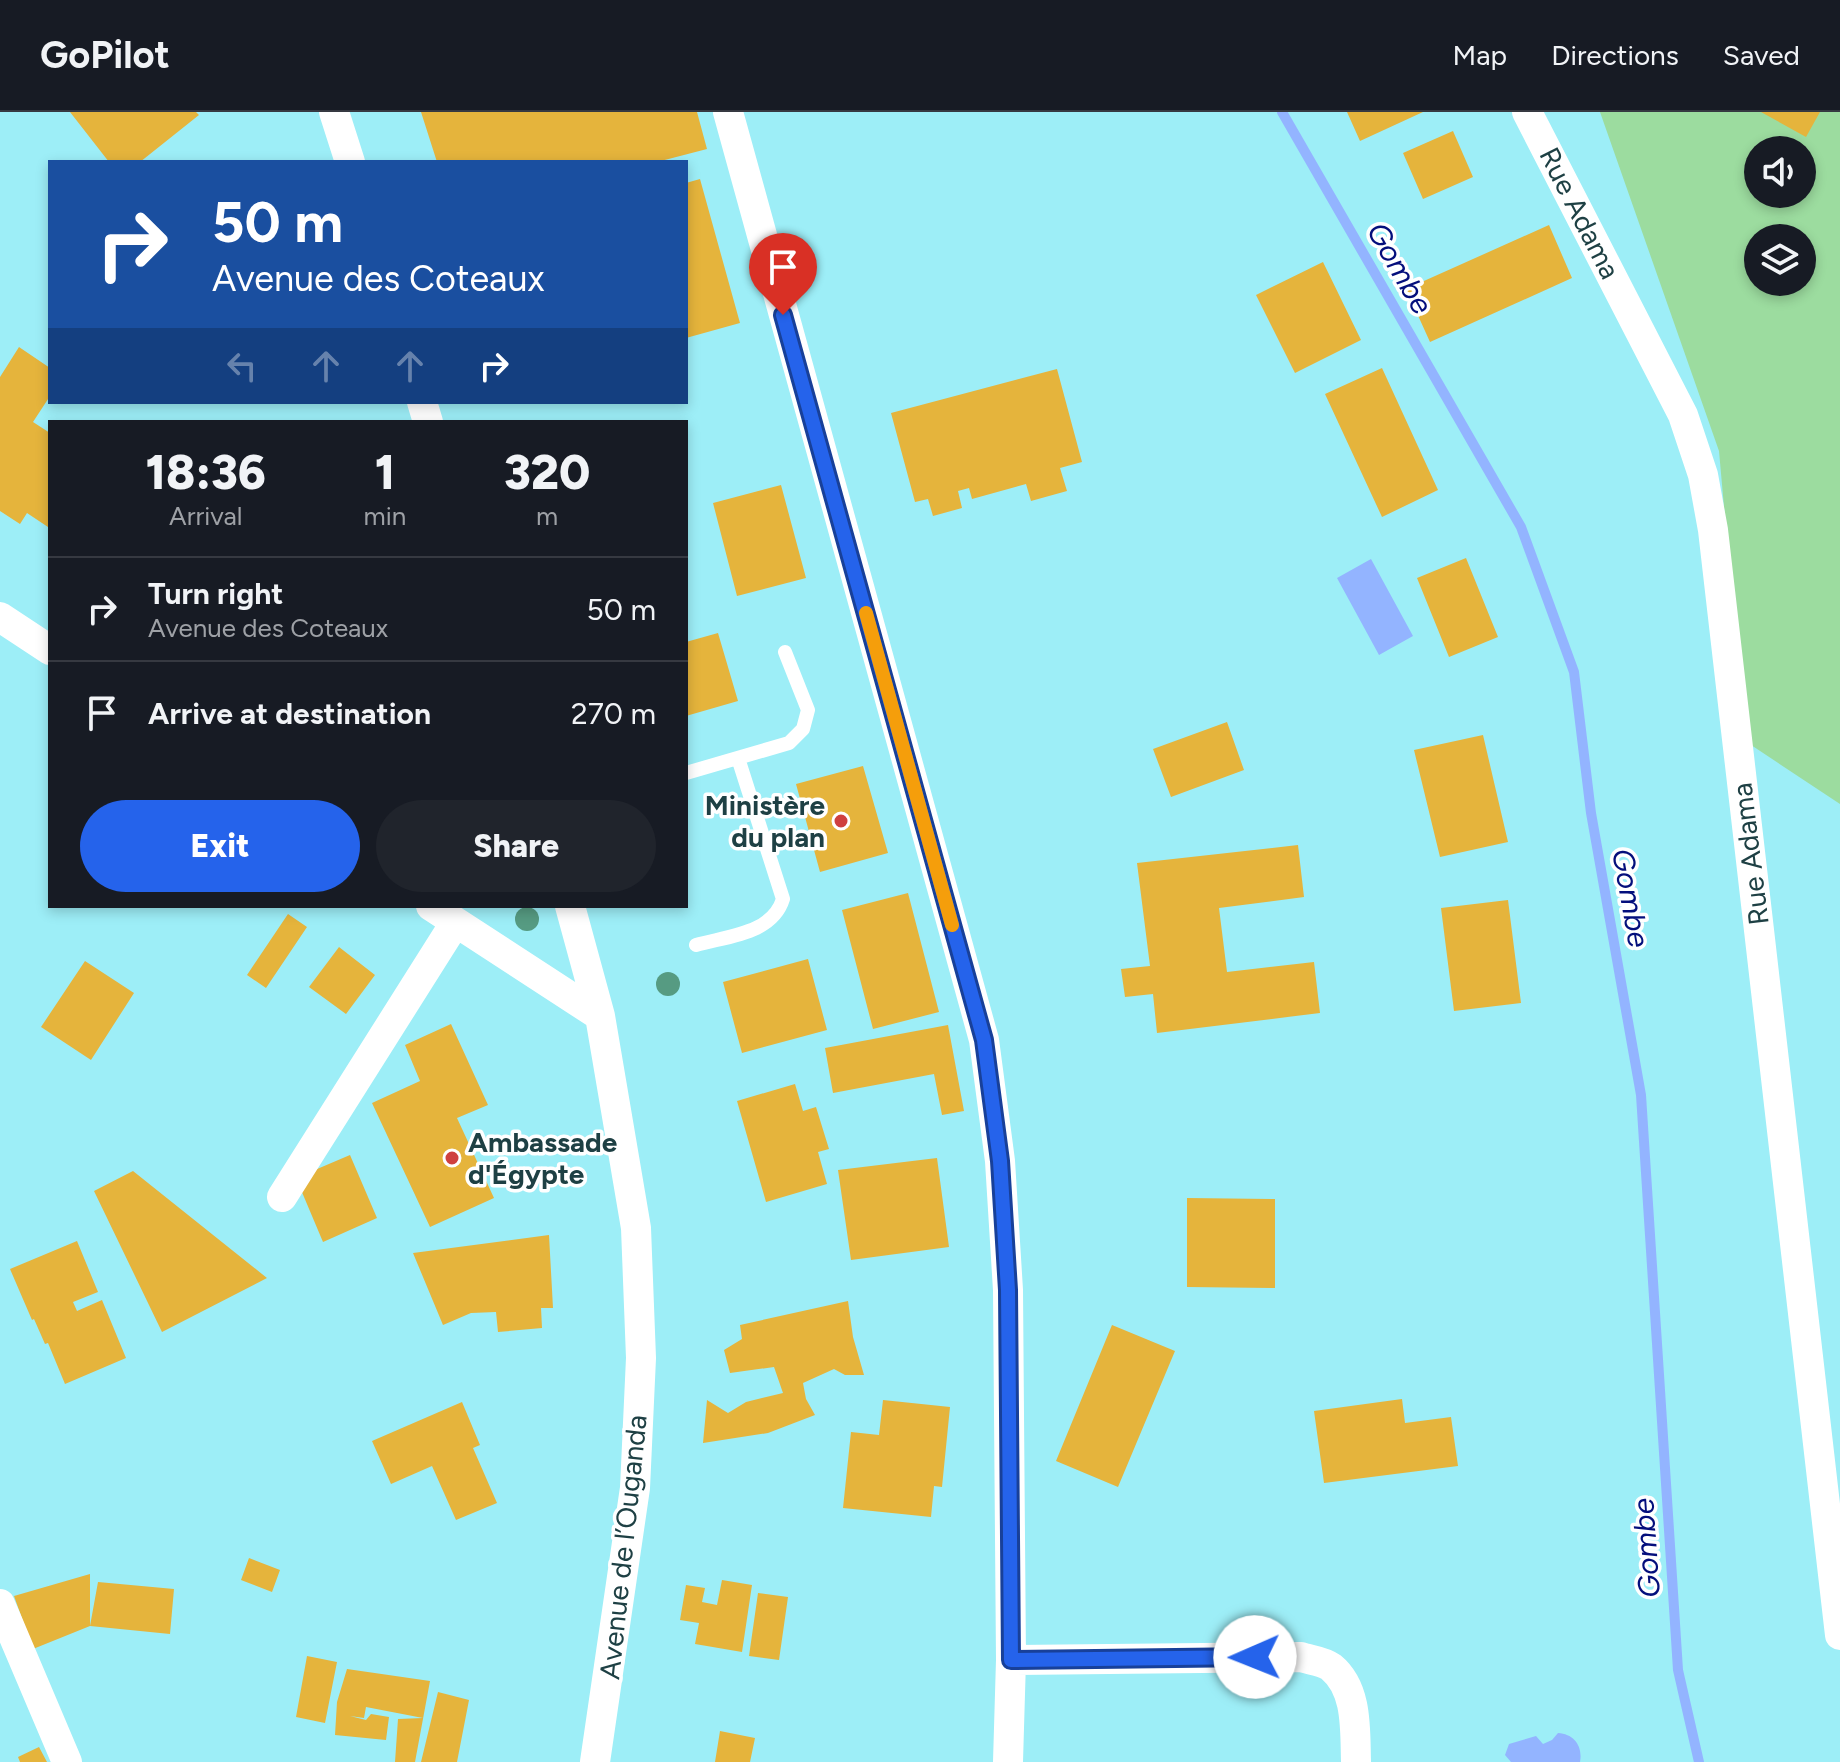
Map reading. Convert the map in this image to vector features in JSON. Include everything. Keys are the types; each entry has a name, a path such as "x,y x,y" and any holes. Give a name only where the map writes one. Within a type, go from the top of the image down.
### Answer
{"street":[{"path":"334,112 349,160"},
{"path":"728,112 984,1040 1000,1161 1008,1290 1011,1660 1008,1762"},
{"name":"Rue Adama","path":"1527,112 1683,415 1703,475 1713,530 1840,1635"},
{"path":"0,617 48,649"},
{"name":"Avenue de l’Ouganda","path":"571,908 600,1016 636,1228 641,1358 635,1488 595,1762"},
{"path":"282,1197 443,915 538,973 600,1016"},
{"path":"0,1604 67,1762"},
{"path":"1011,1660 1301,1657 1329,1665 1349,1688 1356,1762"}],"lane":[{"path":"688,772 789,743 803,729 808,710 785,652"},
{"path":"696,945 765,926 778,914 783,899 738,758"}],"green space":[{"path":"1600,112 1840,112 1840,804 1745,741 1719,451"}],"water":[{"path":"1371,559 1413,636 1379,655 1337,578"},
{"path":"1558,1733 1576,1742 1580,1762 1511,1762 1505,1755 1509,1744 1536,1736 1543,1744"}],"building":[{"path":"70,112 196,112 199,115 143,160 107,160"},
{"path":"421,112 697,112 707,149 665,160 436,160"},
{"path":"1347,112 1423,112 1360,141"},
{"path":"1761,112 1820,112 1804,136"},
{"path":"1453,131 1473,177 1423,199 1403,153"},
{"path":"700,179 740,323 688,337 688,182"},
{"path":"1549,225 1572,278 1430,342 1406,289"},
{"path":"1323,262 1361,340 1295,373 1256,295"},
{"path":"19,347 48,367 48,399 33,422 48,432 48,527 27,513 20,524 0,511 0,377"},
{"path":"1382,368 1438,490 1382,517 1325,394"},
{"path":"1057,369 1082,462 1060,468 1067,491 1031,501 1026,484 972,499 969,488 958,491 962,508 933,516 928,499 915,502 891,413"},
{"path":"781,485 806,578 737,596 713,503"},
{"path":"1466,558 1498,637 1449,657 1417,578"},
{"path":"718,633 738,701 688,715 688,641"},
{"path":"1227,722 1244,770 1171,797 1153,749"},
{"path":"1483,735 1508,842 1440,857 1414,750"},
{"path":"863,766 888,853 820,872 796,784"},
{"path":"1298,845 1304,897 1219,908 1227,972 1314,962 1320,1013 1157,1033 1153,994 1125,997 1121,969 1150,966 1137,863"},
{"path":"908,893 939,1012 873,1029 842,910"},
{"path":"1508,900 1521,1003 1454,1011 1441,908"},
{"path":"288,914 307,927 266,988 247,975"},
{"path":"339,947 375,975 346,1014 309,987"},
{"path":"808,959 827,1030 742,1053 723,982"},
{"path":"85,961 134,993 91,1060 41,1027"},
{"path":"451,1024 488,1105 457,1118 494,1198 430,1227 372,1103 420,1081 405,1045"},
{"path":"948,1025 964,1111 942,1115 934,1074 833,1093 825,1048"},
{"path":"795,1084 803,1111 816,1107 829,1149 818,1152 827,1184 766,1202 737,1101"},
{"path":"350,1155 377,1218 323,1242 296,1178"},
{"path":"937,1158 949,1247 851,1260 838,1170"},
{"path":"133,1171 267,1278 162,1332 94,1191"},
{"path":"1187,1198 1275,1199 1275,1288 1187,1287"},
{"path":"549,1235 553,1308 541,1308 542,1328 498,1332 496,1312 471,1313 443,1325 413,1253"},
{"path":"77,1241 98,1292 73,1302 77,1311 102,1300 126,1358 65,1384 10,1269"},
{"path":"848,1301 853,1337 864,1375 845,1375 834,1369 803,1383 806,1399 815,1415 768,1433 703,1443 707,1400 728,1413 746,1402 783,1393 774,1367 730,1373 724,1350 742,1339 740,1325"},
{"path":"1112,1325 1175,1351 1118,1487 1056,1461"},
{"path":"1402,1399 1405,1423 1451,1417 1458,1466 1324,1483 1314,1411"},
{"path":"883,1400 950,1407 942,1487 934,1486 931,1517 843,1508 851,1432 879,1435"},
{"path":"462,1402 480,1445 473,1448 497,1503 456,1520 432,1466 391,1484 372,1441"},
{"path":"249,1558 280,1570 272,1592 241,1580"},
{"path":"90,1574 90,1626 33,1649 14,1596"},
{"path":"722,1580 752,1585 742,1652 695,1644 699,1623 680,1620 686,1585 705,1588 702,1602 717,1605"},
{"path":"98,1582 174,1589 170,1634 90,1626"},
{"path":"758,1593 788,1597 779,1660 749,1656"},
{"path":"307,1656 337,1662 325,1723 296,1717"},
{"path":"347,1669 430,1681 415,1762 395,1762 398,1719 423,1718 366,1707 364,1718 350,1716 366,1720 371,1714 389,1717 386,1740 335,1735 337,1702"},
{"path":"438,1692 469,1700 457,1762 421,1762"},
{"path":"720,1731 755,1738 750,1762 715,1762"},
{"path":"39,1747 47,1762 20,1762 18,1757"}],"waterway":[{"name":"Gombe","path":"1282,112 1521,527 1574,672 1591,813 1641,1095 1678,1670 1699,1762"}],"slow traffic":[{"path":"866,613 952,925"}],"place":[{"name":"Ministère du plan","path":"841,821"},
{"name":"Ambassade d'Égypte","path":"452,1158"}],"route":[{"path":"783,315 984,1040 1000,1161 1008,1290 1011,1660 1255,1657"}]}
